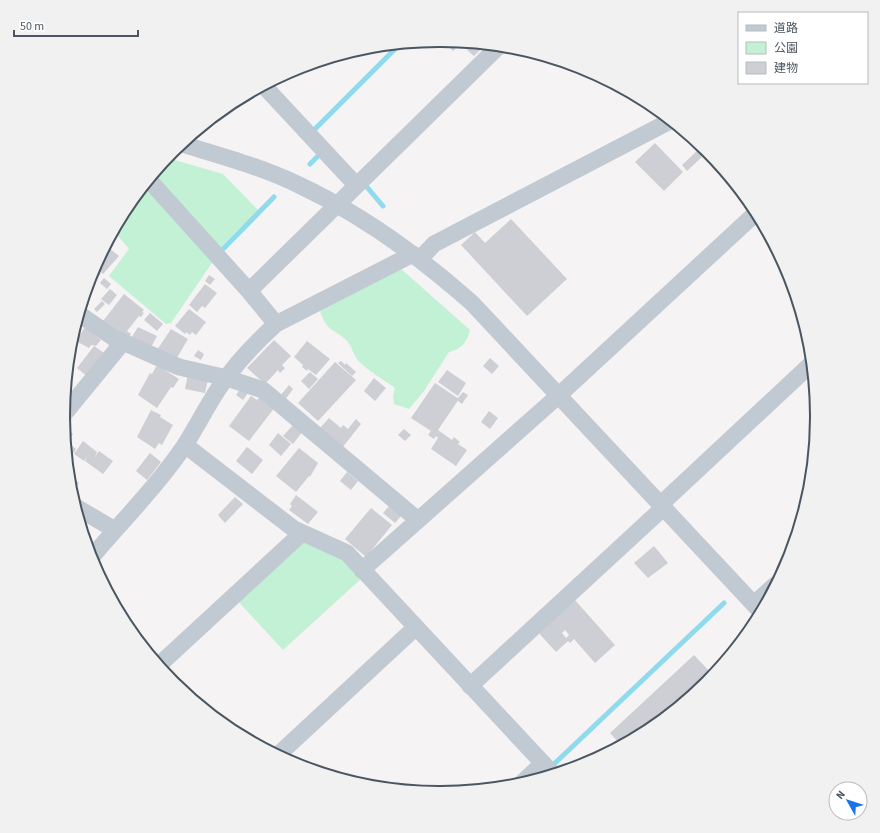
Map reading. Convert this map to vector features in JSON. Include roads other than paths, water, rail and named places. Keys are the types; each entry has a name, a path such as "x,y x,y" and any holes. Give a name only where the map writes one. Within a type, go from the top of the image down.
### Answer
{"street":[{"path":"249,291 494,51"},
{"path":"268,90 356,185"},
{"path":"96,552 185,445 227,378 245,353 276,324 417,256 434,244 665,123"},
{"path":"189,146 245,163 298,184 352,212 417,256 472,303 756,607"},
{"path":"153,184 249,291 276,324"},
{"path":"362,570 558,396 751,218"},
{"path":"84,317 123,342 178,367 227,378 264,390 418,520"},
{"path":"70,406 123,342"},
{"path":"470,686 806,369"},
{"path":"185,445 260,504 302,533 347,553 548,769"},
{"path":"83,511 115,530"},
{"path":"163,661 302,533"},
{"path":"283,751 416,627"}],"waterway":[{"path":"314,130 394,50"},
{"path":"310,164 320,154"},
{"path":"366,186 383,206"},
{"path":"222,250 274,197"},
{"path":"554,764 724,603"}]}
